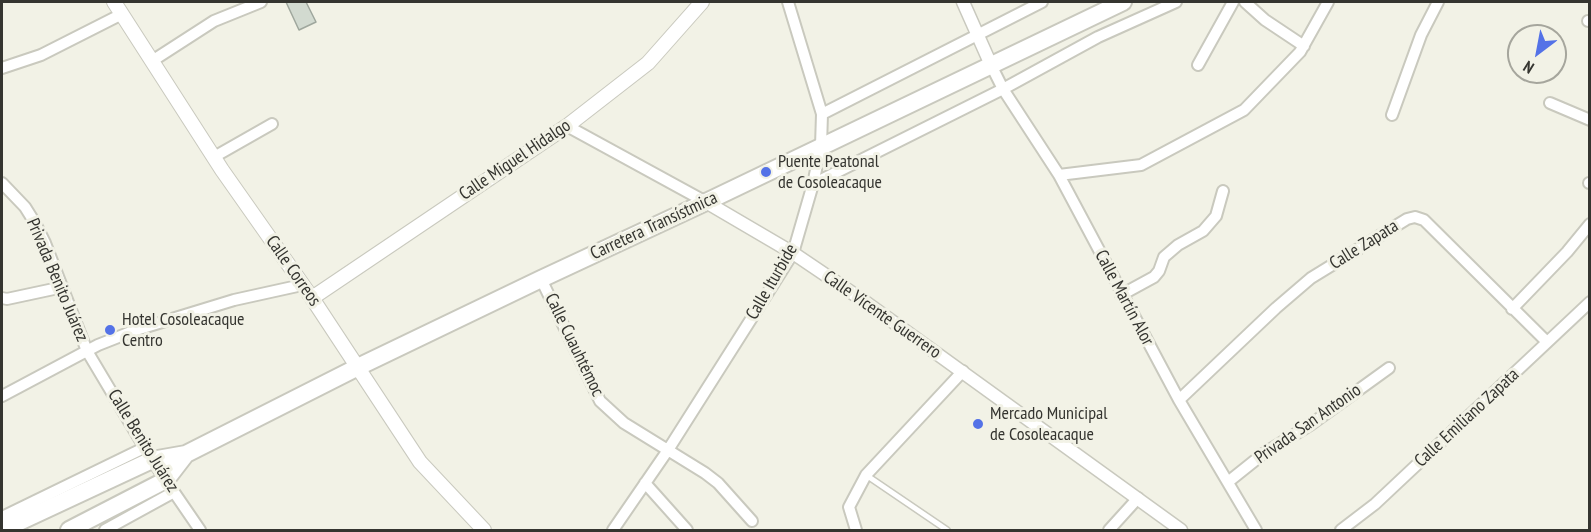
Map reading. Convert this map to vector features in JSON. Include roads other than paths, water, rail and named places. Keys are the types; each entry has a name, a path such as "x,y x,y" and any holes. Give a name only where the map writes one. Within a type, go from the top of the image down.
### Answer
{"main road":[{"name":"Calle Correos","path":"114,2 214,157 312,298 420,462 484,531"},
{"name":"Calle Miguel Hidalgo","path":"312,298 567,126 648,63 702,2"},
{"name":"Carretera Transístmica","path":"2,531 149,453 186,454 358,367 1123,2"},
{"name":"Carretera Transístmica","path":"69,531 170,486 186,454"}],"street":[{"path":"152,61 214,21 261,2"},
{"name":"Calle Iturbide","path":"613,531 668,450 793,253 813,184 821,146 822,114 788,2"},
{"path":"963,2 991,65"},
{"path":"822,114 1042,2"},
{"path":"813,184 1004,89 1098,37 1176,2"},
{"path":"1198,65 1233,2"},
{"path":"1245,2 1265,20 1304,46"},
{"path":"1059,176 1141,165 1244,110 1300,52 1328,2"},
{"path":"1392,115 1421,35 1438,2"},
{"path":"2,68 41,55 122,14"},
{"name":"Calle Martín Alor","path":"991,65 1059,176 1179,400 1256,531"},
{"path":"1550,103 1590,120"},
{"path":"214,157 272,124"},
{"name":"Calle Vicente Guerrero","path":"567,126 706,202 793,253 963,371 1181,531"},
{"name":"Privada Benito Juárez","path":"2,183 25,207 35,223 63,286 87,351"},
{"path":"1121,294 1154,277 1164,257 1178,245 1203,231 1216,216 1223,191"},
{"name":"Calle Zapata","path":"1179,400 1311,278 1407,219 1415,217 1424,220 1547,342"},
{"path":"1512,309 1567,252 1590,224"},
{"name":"Calle Cuauhtémoc","path":"541,279 600,401 624,423 705,472 752,521"},
{"path":"2,396 87,351 136,330 234,300 302,285"},
{"path":"2,298 7,299 63,286"},
{"name":"Calle Emiliano Zapata","path":"1341,531 1383,497 1590,302"},
{"name":"Calle Benito Juárez","path":"87,351 200,531"},
{"name":"Privada San Antonio","path":"1228,482 1263,454 1389,368"},
{"path":"856,531 849,507 866,475 963,371"},
{"path":"2,518 149,453"},
{"path":"645,483 687,531"},
{"path":"105,531 170,486"},
{"path":"1109,531 1138,498"}],"lane":[{"path":"866,475 947,531"}],"place":[{"name":"Puente Peatonal de Cosoleacaque","path":"766,172"},
{"name":"Hotel Cosoleacaque Centro","path":"110,330"},
{"name":"Mercado Municipal de Cosoleacaque","path":"978,424"}]}
